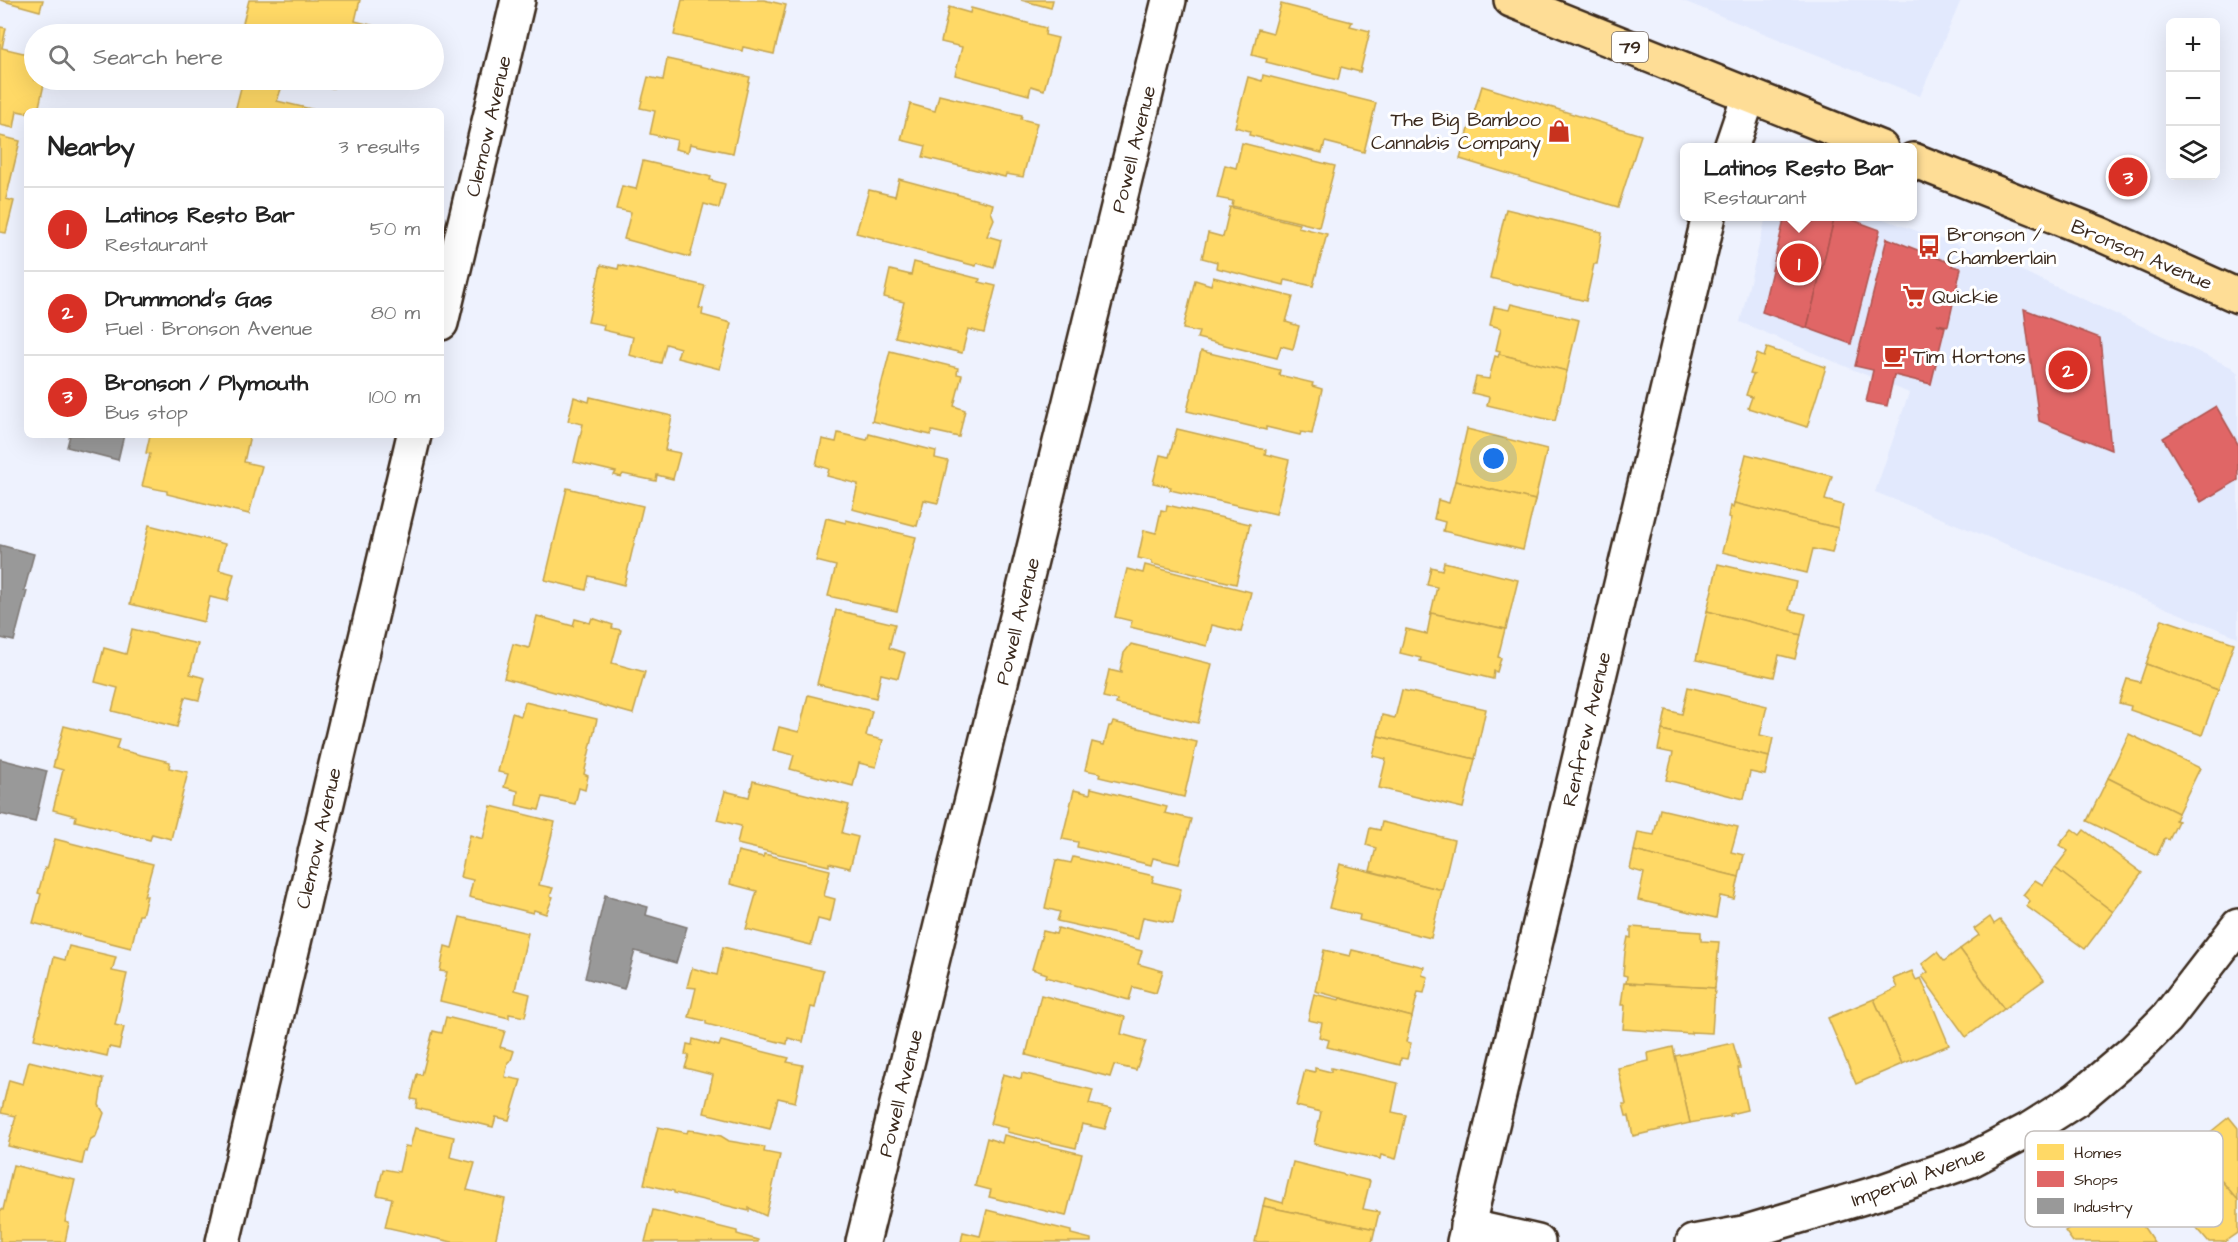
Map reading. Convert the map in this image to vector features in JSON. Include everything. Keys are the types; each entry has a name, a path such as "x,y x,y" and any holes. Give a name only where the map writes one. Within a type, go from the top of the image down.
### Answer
{"main road":[{"name":"79","path":"1511,0 1871,143"},
{"name":"Bronson Avenue","path":"1917,162 2100,234 2238,296"},
{"path":"2190,275 2238,314"}],"street":[{"name":"Powell Avenue","path":"863,1242 1169,0"},
{"name":"Clemow Avenue","path":"444,309 515,10"},
{"path":"1732,143 1749,95"},
{"name":"Renfrew Avenue","path":"1465,1234 1708,221"},
{"name":"Clemow Avenue","path":"223,1242 413,438"},
{"name":"Imperial Avenue","path":"2026,1131 2077,1099 2135,1050 2167,1018 2238,926"},
{"name":"Imperial Avenue","path":"1693,1242 1743,1233 1877,1193 1971,1160 2025,1132"},
{"path":"1465,1234 1538,1242"}],"shaded area":[{"path":"1681,0 1961,0 1920,96"},
{"path":"1765,221 1889,221 1987,255 2231,367 2238,373 2238,637 1875,492 1909,393 1740,322"}],"building: Homes":[{"path":"0,0 43,0 40,11"},
{"path":"249,0 360,0 355,21 367,24 243,24"},
{"path":"682,0 764,0 786,5 774,54 743,47 742,51 674,35"},
{"path":"1021,0 1053,0 1051,8"},
{"path":"1281,4 1352,22 1350,26 1370,31 1360,72 1341,67 1338,80 1266,62 1267,59 1252,55 1258,29 1273,33"},
{"path":"949,7 970,13 971,8 1046,28 1045,35 1058,38 1044,90 1031,86 1029,95 955,75 962,47 941,42"},
{"path":"0,27 6,28 2,48 24,53 24,90 43,90 39,108 24,108 24,112 17,111 14,128 0,125"},
{"path":"667,59 750,77 733,153 690,144 688,152 675,149 677,140 650,134 655,111 640,108 648,77 663,80"},
{"path":"1263,75 1376,103 1364,152 1325,142 1322,153 1249,135 1250,131 1235,127 1248,77 1262,81"},
{"path":"1482,86 1641,135 1618,207 1460,159"},
{"path":"240,90 281,90 277,101 306,108 236,108"},
{"path":"939,95 1022,115 1021,119 1037,123 1023,177 1006,174 1005,177 923,157 926,146 901,140 910,104 935,111"},
{"path":"0,136 20,141 6,199 14,201 6,233 0,232"},
{"path":"1242,143 1335,166 1319,227 1232,206 1233,201 1217,198 1225,165 1236,168"},
{"path":"643,161 704,175 711,177 710,180 725,184 719,208 704,204 690,257 624,239 631,212 616,209 622,186 636,189"},
{"path":"899,179 993,204 991,212 994,219 987,236 1001,240 994,268 977,263 976,266 856,233 869,190 895,196"},
{"path":"1230,207 1299,224 1298,227 1327,234 1313,286 1285,280 1284,285 1216,268 1217,262 1202,258 1208,233 1223,237"},
{"path":"1506,209 1602,232 1597,264 1594,264 1586,301 1490,278"},
{"path":"914,262 980,279 979,282 996,286 984,333 968,329 962,353 895,337 904,302 884,297 890,270 911,275"},
{"path":"601,265 618,269 619,265 705,286 699,308 703,309 702,315 731,323 720,369 677,358 680,348 666,344 661,363 629,355 633,337 603,330 604,325 588,322"},
{"path":"1213,277 1293,297 1286,322 1299,326 1293,349 1281,346 1277,358 1197,338 1199,332 1183,329 1195,280 1211,285"},
{"path":"1511,304 1579,320 1567,371 1499,354 1500,351 1496,350 1501,328 1490,325 1494,307 1509,310"},
{"path":"1767,348 1826,367 1807,427 1748,408 1752,397 1746,395 1754,375 1750,374 1757,354 1764,357"},
{"path":"890,351 958,368 957,374 962,375 954,406 965,410 959,437 932,431 931,435 872,421"},
{"path":"1201,351 1280,370 1279,375 1313,383 1312,386 1322,389 1312,434 1301,432 1300,435 1266,427 1266,430 1187,411"},
{"path":"1499,354 1567,371 1555,421 1487,405 1489,397 1472,393 1476,377 1489,379 1495,356 1498,357"},
{"path":"574,397 589,402 590,397 672,416 665,450 680,453 673,479 657,475 656,481 623,474 621,477 614,475 616,472 574,462 583,424 568,421"},
{"path":"1177,429 1266,450 1265,454 1289,460 1276,514 1170,490 1171,487 1153,483 1160,455 1169,457"},
{"path":"1467,429 1547,449 1535,500 1455,481"},
{"path":"838,433 867,440 869,434 936,451 935,458 948,461 938,503 924,500 917,526 852,509 858,484 827,476 829,469 816,465 822,439 836,442"},
{"path":"149,438 249,438 244,462 262,466 249,514 142,486 150,454 146,453"},
{"path":"1746,454 1832,476 1825,500 1843,505 1838,528 1734,503"},
{"path":"1455,481 1535,500 1523,550 1443,531 1445,522 1434,519 1438,500 1449,503"},
{"path":"567,488 643,506 624,585 589,576 586,590 545,580"},
{"path":"1734,503 1838,528 1832,553 1813,549 1807,573 1722,552 1731,518 1728,517 1730,506 1733,508"},
{"path":"1167,505 1250,524 1236,584 1152,564 1152,561 1138,558 1144,530 1156,533 1161,510 1166,511"},
{"path":"826,518 846,523 846,520 916,537 897,611 828,596 836,566 816,561"},
{"path":"149,525 225,544 219,570 234,574 227,601 210,597 204,622 130,604"},
{"path":"1444,562 1518,580 1506,629 1431,613 1437,587 1427,585 1431,567 1442,570"},
{"path":"1718,564 1796,582 1789,610 1806,614 1801,635 1707,611"},
{"path":"1145,565 1251,592 1241,632 1212,625 1207,646 1130,627 1132,621 1115,617 1127,569 1143,573"},
{"path":"836,610 895,624 889,648 905,653 898,678 881,674 876,698 817,684"},
{"path":"1707,611 1801,635 1795,659 1779,655 1774,677 1696,660"},
{"path":"1431,613 1505,629 1498,657 1501,658 1497,672 1494,671 1493,679 1420,661 1421,658 1400,653 1406,629 1427,634"},
{"path":"537,616 573,626 575,619 590,623 592,618 621,630 612,663 645,672 633,714 504,678 513,644 529,648"},
{"path":"2162,619 2234,643 2218,690 2146,664"},
{"path":"132,629 198,644 190,674 205,678 199,700 185,697 177,727 112,711 118,688 95,682 104,648 126,654"},
{"path":"1131,644 1212,664 1198,723 1116,704 1117,700 1103,697 1109,670 1122,673 1120,670 1124,653"},
{"path":"2146,664 2218,690 2202,735 2130,710 2131,706 2119,703 2127,679 2140,682"},
{"path":"1688,687 1767,706 1760,735 1773,738 1769,757 1662,730 1666,710 1682,714"},
{"path":"1402,690 1486,709 1475,759 1378,736 1382,715 1395,718"},
{"path":"808,695 872,711 866,736 883,740 876,767 859,763 853,786 790,769 794,755 773,750 779,727 799,732"},
{"path":"525,702 597,719 584,774 588,776 585,790 579,788 575,804 543,797 539,810 516,805 518,791 504,787 508,774 498,772 512,713 521,716"},
{"path":"1113,722 1197,742 1184,797 1099,777 1100,773 1085,770 1092,742 1104,745 1109,726"},
{"path":"64,726 119,740 116,749 170,762 169,768 188,772 171,839 152,834 150,840 75,821 76,816 53,810 63,770 53,767"},
{"path":"1662,730 1769,757 1765,775 1750,772 1744,799 1666,780 1673,753 1658,750"},
{"path":"2129,734 2200,768 2178,813 2108,778"},
{"path":"1378,736 1475,759 1463,808 1379,788 1386,759 1373,756"},
{"path":"2108,778 2178,813 2175,820 2178,821 2169,840 2165,838 2157,855 2087,821"},
{"path":"753,781 849,805 842,833 858,837 850,868 829,863 829,866 737,844 741,826 717,820 725,791 749,797"},
{"path":"1091,788 1167,807 1165,813 1191,819 1179,864 1153,858 1151,865 1077,847 1078,842 1062,839 1074,790 1090,794"},
{"path":"491,806 555,822 539,885 553,888 550,896 553,897 546,914 534,910 533,913 469,897 473,880 460,877 470,835 483,839"},
{"path":"1660,809 1738,827 1731,852 1744,855 1739,877 1634,851 1638,832 1654,835"},
{"path":"1382,822 1454,840 1442,890 1370,871 1376,848 1366,845 1370,828 1380,830"},
{"path":"2072,829 2080,835 2084,830 2142,873 2113,912 2055,868 2068,851 2059,845"},
{"path":"55,839 153,864 144,896 147,896 142,915 139,915 131,948 33,923 41,894 38,893"},
{"path":"738,851 763,857 764,854 830,870 824,896 835,899 830,922 818,919 811,945 746,929 757,891 730,884"},
{"path":"1634,851 1739,877 1734,899 1720,896 1716,918 1638,900 1644,873 1630,869"},
{"path":"1073,857 1154,876 1152,882 1181,889 1173,923 1143,917 1138,939 1057,921 1060,912 1045,908 1056,860 1071,863"},
{"path":"1340,864 1442,890 1431,938 1359,920 1360,915 1329,908"},
{"path":"2055,868 2113,912 2085,949 2026,906 2030,901 2023,895 2035,880 2043,885"},
{"path":"460,917 528,933 515,990 530,994 525,1017 509,1014 509,1018 440,1001 447,972 440,971 445,946 452,948"},
{"path":"1990,917 1994,924 2000,920 2044,980 2004,1009 1960,949 1979,935 1974,929"},
{"path":"1631,927 1701,932 1701,941 1719,942 1715,988 1626,983 1627,976 1623,975 1625,952 1628,937 1631,938"},
{"path":"1058,928 1142,951 1138,964 1163,971 1156,993 1133,987 1129,1000 1046,977 1047,974 1032,969 1043,931 1056,934"},
{"path":"69,946 116,957 112,971 127,974 115,1025 124,1027 119,1049 109,1047 107,1056 34,1039 54,957 65,960"},
{"path":"723,947 823,971 815,1008 811,1007 803,1042 788,1038 787,1044 706,1024 706,1021 689,1017 696,988 687,987 692,968 717,975"},
{"path":"1960,949 2004,1009 1966,1037 1922,976 1928,972 1922,964 1937,952 1944,961"},
{"path":"1324,950 1350,956 1352,950 1424,967 1422,975 1428,977 1424,993 1418,992 1412,1017 1315,991"},
{"path":"1912,971 1916,980 1921,978 1949,1045 1902,1064 1874,999 1897,988 1893,979"},
{"path":"1624,983 1715,988 1712,1033 1691,1032 1691,1034 1623,1029 1625,1005 1621,1005"},
{"path":"1314,994 1339,1000 1340,998 1412,1017 1406,1042 1411,1043 1407,1059 1401,1058 1400,1065 1327,1047 1329,1040 1319,1037 1322,1023 1308,1020"},
{"path":"1041,995 1125,1017 1121,1034 1146,1041 1136,1070 1114,1065 1110,1077 1026,1055"},
{"path":"1874,999 1902,1064 1856,1084 1828,1018"},
{"path":"446,1017 505,1031 500,1047 514,1051 508,1062 505,1077 521,1080 509,1120 496,1117 493,1127 416,1108 417,1100 411,1099 417,1074 422,1075 433,1031 442,1033"},
{"path":"693,1039 719,1046 721,1041 789,1058 787,1062 803,1065 795,1102 778,1098 770,1129 704,1113 713,1075 685,1068 689,1055 685,1055 687,1044 692,1045"},
{"path":"1733,1043 1747,1110 1730,1114 1731,1116 1690,1123 1675,1056"},
{"path":"1673,1047 1690,1123 1633,1136 1629,1116 1626,1116 1623,1104 1626,1104 1618,1068 1649,1061 1648,1053"},
{"path":"29,1061 103,1079 99,1105 104,1113 96,1136 91,1139 87,1152 85,1151 82,1164 8,1146 16,1116 1,1113 9,1080 23,1084"},
{"path":"1315,1068 1331,1072 1331,1068 1398,1083 1392,1112 1406,1115 1396,1159 1381,1155 1380,1159 1314,1144 1321,1112 1296,1106 1305,1070 1315,1072"},
{"path":"1022,1073 1093,1090 1089,1104 1111,1109 1105,1129 1082,1124 1076,1148 1007,1132 1008,1128 990,1124 1003,1074 1021,1079"},
{"path":"2229,1117 2238,1128 2238,1200 2223,1183 2223,1131 2212,1131"},
{"path":"658,1127 687,1133 688,1130 721,1136 729,1141 765,1147 764,1152 780,1155 766,1216 749,1208 749,1211 644,1184"},
{"path":"415,1128 454,1137 450,1157 475,1163 467,1190 505,1199 495,1242 452,1242 385,1227 392,1198 377,1195 383,1169 399,1172 405,1146 410,1147"},
{"path":"1004,1135 1082,1154 1066,1216 989,1197 991,1190 975,1186 987,1138 1002,1143"},
{"path":"1293,1162 1370,1181 1363,1209 1379,1212 1375,1229 1263,1206 1265,1198 1283,1203"},
{"path":"13,1165 75,1180 65,1222 69,1223 65,1242 0,1242 0,1210 3,1210"},
{"path":"2223,1183 2238,1200 2238,1233 2225,1242 2209,1242 2196,1227 2223,1227"},
{"path":"1263,1206 1375,1229 1372,1242 1255,1242"},
{"path":"653,1210 737,1231 737,1234 758,1240 758,1242 645,1242"},
{"path":"987,1210 1071,1231 1071,1234 1091,1239 1091,1242 961,1242 963,1232 980,1236"},
{"path":"2071,1227 2144,1227 2154,1242 2073,1242 2065,1231"}],"building: Shops":[{"path":"1784,221 1834,221 1807,328 1762,312"},
{"path":"1834,221 1856,221 1880,230 1851,344 1807,328"},
{"name":"Quickie","path":"1887,238 1961,268 1948,326 1937,324 1945,327 1931,384 1894,375 1887,406 1866,402 1873,370 1855,366"},
{"path":"2024,309 2100,338 2111,450 2039,421"},
{"path":"2216,406 2238,444 2238,480 2201,502 2163,438"}],"building: Industry":[{"path":"69,438 123,438 118,460 67,447"},
{"path":"0,545 34,554 14,641 0,638"},
{"path":"0,759 47,771 35,822 0,814"},
{"path":"605,895 648,907 646,915 687,927 676,963 635,951 624,989 585,978"}],"place":[{"name":"The Big Bamboo Cannabis Company","path":"1559,131"},
{"name":"Bronson / Plymouth","path":"2128,177"},
{"name":"Bronson / Chamberlain","path":"1929,246"},
{"name":"Latinos Resto Bar","path":"1799,263"},
{"name":"Quickie","path":"1914,296"},
{"name":"Tim Hortons","path":"1895,356"},
{"name":"Drummond's Gas","path":"2068,370"}]}
